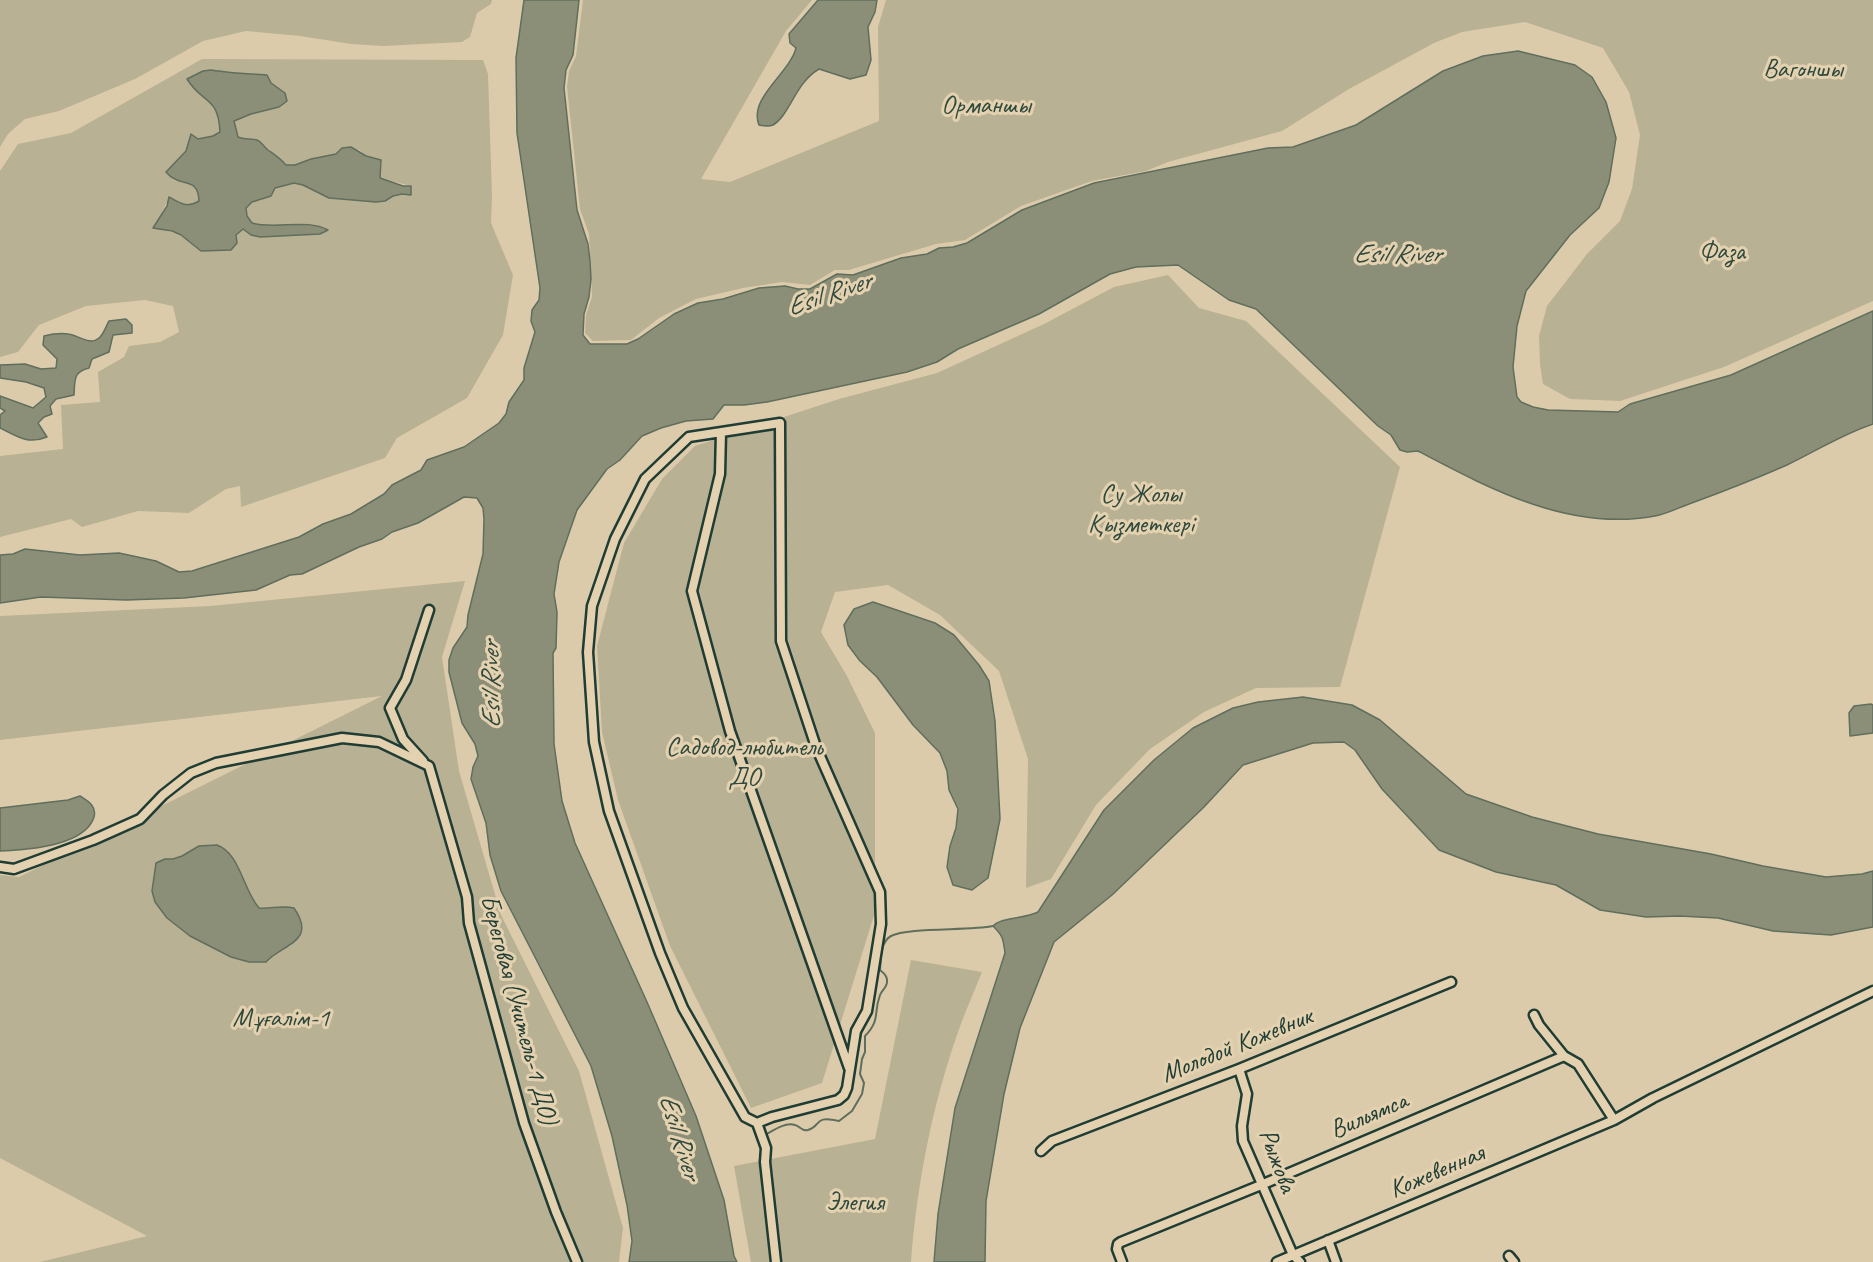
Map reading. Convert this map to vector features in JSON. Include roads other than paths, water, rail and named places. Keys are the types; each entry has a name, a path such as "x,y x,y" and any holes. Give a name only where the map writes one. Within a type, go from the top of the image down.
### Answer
{"street":[{"path":"757,1123 838,1100 844,1095 856,1031 867,1011 881,924 880,892 816,747 781,641 780,423 689,437 645,479 615,539 592,606 588,652 594,742 609,811 660,953 683,1008 745,1117 757,1123 766,1148 765,1162 776,1262"},
{"path":"721,432 720,474 692,591 730,731 849,1068"},
{"path":"427,765 403,739 390,708 406,680 429,610"},
{"path":"0,867 14,869 93,840 140,819 163,795 191,773 216,763 342,738 379,742 427,765"},
{"name":"Береговая (Учитель-1 ДО)","path":"427,765 467,897 468,923 524,1123 556,1212 577,1262"},
{"name":"Молодой Кожевник","path":"1041,1151 1052,1141 1239,1069 1452,982"},
{"name":"Кожевенная","path":"1277,1262 1296,1258 1328,1240 1614,1120 1664,1093 1873,991"},
{"path":"1534,1015 1539,1025 1564,1056 1578,1064 1614,1120"},
{"name":"Вильямса","path":"1122,1262 1117,1249 1119,1243 1564,1056"},
{"name":"Рыжова","path":"1239,1069 1247,1094 1242,1126 1243,1141 1296,1258"},
{"path":"1328,1240 1336,1262"}],"water":[{"name":"Esil River","path":"524,0 579,0 573,55 566,70 564,88 577,210 588,244 590,261 591,279 584,314 583,335 590,344 627,344 674,314 698,303 723,299 759,288 785,286 810,289 837,274 853,275 901,258 927,254 939,248 967,243 1022,210 1094,183 1268,148 1293,147 1356,125 1443,71 1483,56 1518,51 1575,65 1592,77 1606,102 1616,138 1609,182 1599,208 1570,235 1526,291 1517,326 1513,367 1517,397 1521,402 1548,410 1618,412 1630,404 1731,375 1873,311 1873,424 1775,470 1659,515 1623,519 1592,518 1562,512 1532,504 1502,492 1418,451 1400,450 1391,435 1378,426 1256,309 1229,300 1178,265 1136,267 1110,274 1039,314 958,349 937,362 907,372 767,402 724,405 713,419 686,421 642,436 620,460 607,469 577,510 559,562 554,594 557,612 556,648 553,653 554,744 562,801 575,843 696,1116 724,1200 737,1262 629,1262 632,1241 627,1205 612,1136 591,1066 501,891 490,855 486,823 471,779 478,756 475,744 462,723 449,672 449,660 453,648 467,627 483,554 483,508 477,498 464,497 418,523 392,532 382,539 359,547 302,574 290,575 256,590 184,598 126,600 41,597 0,603 0,555 13,554 25,549 80,555 119,553 156,561 179,572 192,571 299,537 323,524 351,514 384,494 392,485 421,470 427,460 464,447 499,423 506,414 509,402 524,380 524,368 535,332 531,321 532,310 539,300 540,288 517,133 516,58"},
{"path":"818,0 877,0 875,12 868,27 871,60 866,75 850,79 819,69 804,82 779,120 771,126 759,125 757,115 759,105 786,67 796,48 790,43 789,34"},
{"path":"203,71 267,75 271,83 285,93 287,101 279,107 234,121 238,137 259,141 286,165 295,165 336,154 342,148 351,147 366,156 381,160 380,178 403,186 411,186 411,195 402,194 376,202 329,198 294,183 275,188 271,196 252,202 246,208 247,216 252,223 261,225 301,224 328,230 320,234 260,237 251,235 243,229 236,235 237,243 231,250 201,251 181,235 153,228 167,206 169,197 184,204 199,201 198,193 192,185 171,177 166,172 186,151 191,134 198,139 220,132 219,120 213,106 187,79"},
{"path":"126,319 132,325 132,333 113,335 109,352 92,359 89,368 77,374 74,395 56,399 50,406 52,414 44,417 38,423 47,437 28,440 0,428 0,415 5,411 0,408 0,396 33,408 46,397 44,388 26,382 0,378 0,365 25,364 41,369 56,368 57,359 43,345 44,336 65,334 92,341 99,338 109,321"},
{"path":"873,602 935,623 954,635 989,681 995,721 1000,819 988,878 972,890 953,885 947,867 958,809 949,790 947,771 940,753 913,725 877,677 860,661 848,645 844,625 854,609"},
{"path":"1303,697 1352,705 1380,720 1466,794 1532,817 1598,834 1826,877 1873,871 1873,927 1831,935 1773,931 1718,918 1646,917 1600,910 1556,885 1496,872 1439,850 1382,789 1355,750 1344,742 1313,743 1243,765 1204,807 1112,895 1054,942 1020,1028 1004,1094 986,1201 985,1262 934,1262 938,1214 955,1108 1005,953 1002,938 993,926 1002,921 1038,912 1104,810 1154,760 1193,728 1233,708 1258,702"},
{"path":"1873,705 1873,733 1850,736 1849,713 1854,706"},
{"path":"80,796 91,804 95,813 88,827 79,834 53,844 0,851 0,808 68,800"},
{"path":"217,845 231,856 259,908 294,908 300,920 302,929 300,936 266,962 249,962 231,957 190,936 167,918 155,902 152,891 156,863 182,856 199,846"}],"waterway":[{"path":"767,1134 787,1125 795,1125 808,1130 821,1120 839,1121 852,1111 862,1094 864,1083 860,1074 865,1052 865,1036 875,1021 880,995 887,984 886,977 880,970 882,951 887,939 910,931 993,926"}],"park label":[{"name":"Вагоншы","path":"1803,70"},
{"name":"Орманшы","path":"986,106"},
{"name":"Фаза","path":"1722,252"},
{"name":"Су Жолы Қызметкері","path":"1141,510"},
{"name":"Садовод-любитель ДО","path":"744,763"},
{"name":"Мұғалім-1","path":"281,1019"},
{"name":"Элегия","path":"855,1203"}]}
